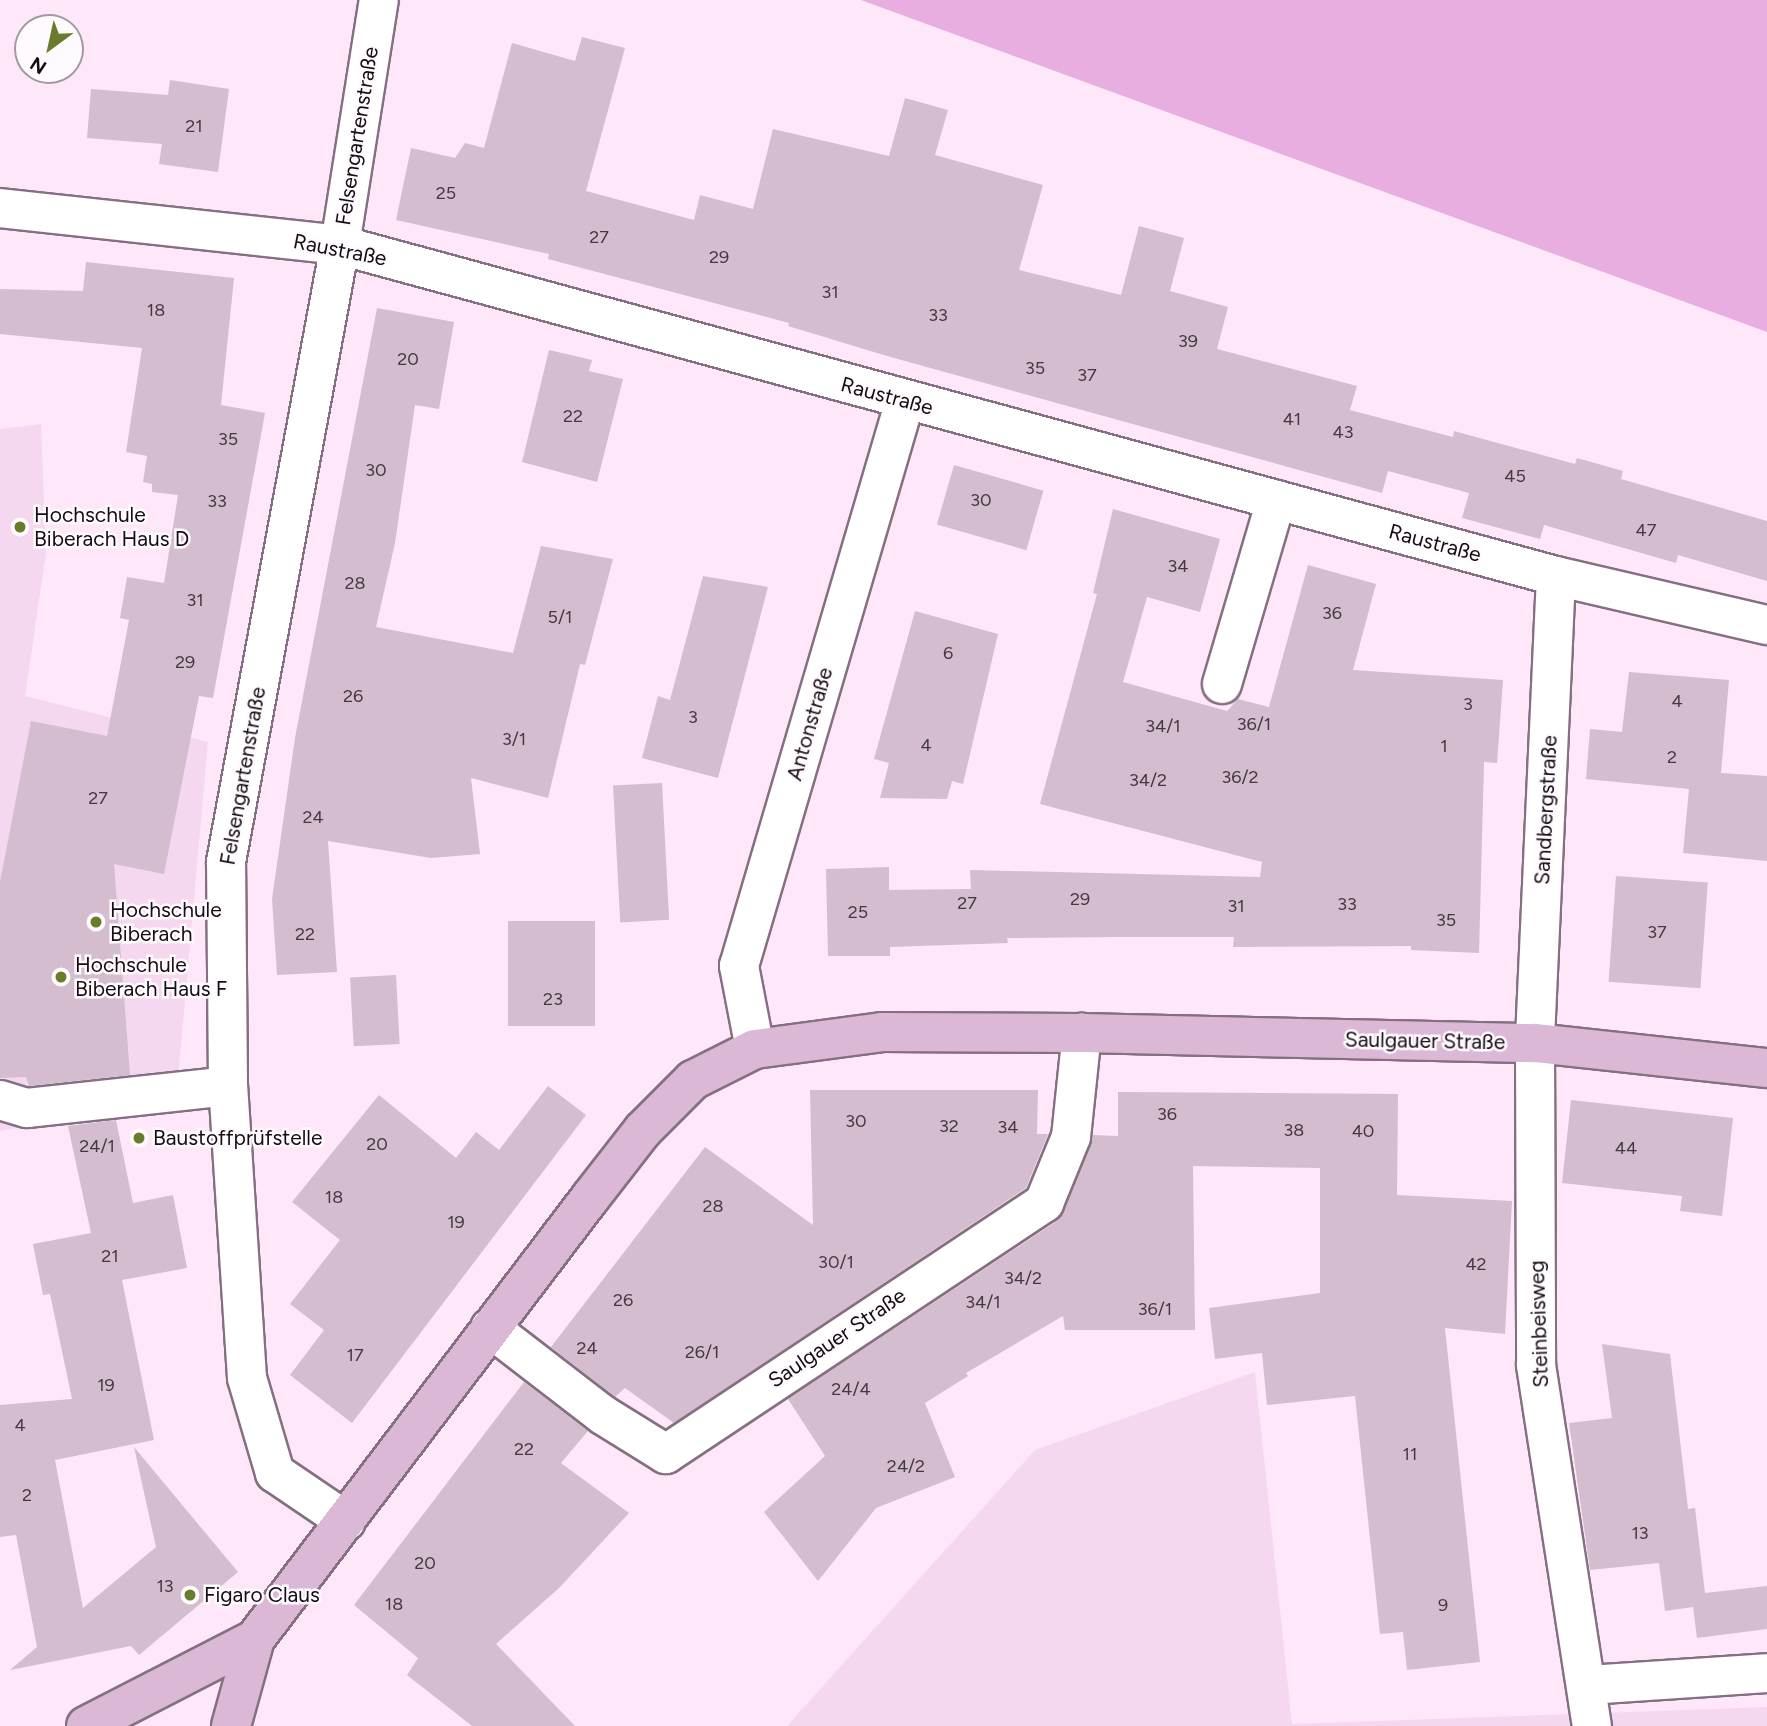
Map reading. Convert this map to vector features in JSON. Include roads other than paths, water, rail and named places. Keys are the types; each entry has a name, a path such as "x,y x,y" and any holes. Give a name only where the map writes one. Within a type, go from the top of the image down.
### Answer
{"main road":[{"name":"Saulgauer Straße","path":"255,1639 643,1130 693,1080 755,1049 882,1032 1082,1033 1535,1043 1767,1068"},
{"path":"86,1726 255,1639"},
{"path":"231,1726 255,1639"}],"street":[{"name":"Felsengartenstraße","path":"346,1521 275,1473 247,1378 228,1086 226,862 340,245 379,0"},
{"name":"Raustraße","path":"0,208 340,245 905,401 1556,576 1767,625"},
{"name":"Antonstraße","path":"755,1049 739,966 905,401"},
{"path":"1222,684 1276,500"},
{"name":"Sandbergstraße","path":"1535,1043 1556,576"},
{"name":"Saulgauer Straße","path":"490,1328 603,1415 666,1454 1044,1203 1071,1137 1082,1033"},
{"name":"Steinbeisweg","path":"1535,1043 1536,1364 1588,1685 1592,1726"},
{"path":"0,1100 27,1108 228,1086"},
{"path":"1588,1685 1767,1673"}],"place":[{"name":"Hochschule Biberach Haus D","path":"20,527"},
{"name":"Hochschule Biberach","path":"96,922"},
{"name":"Hochschule Biberach Haus F","path":"61,977"},
{"name":"Baustoffprüfstelle","path":"139,1138"},
{"name":"Figaro Claus","path":"190,1595"}]}
